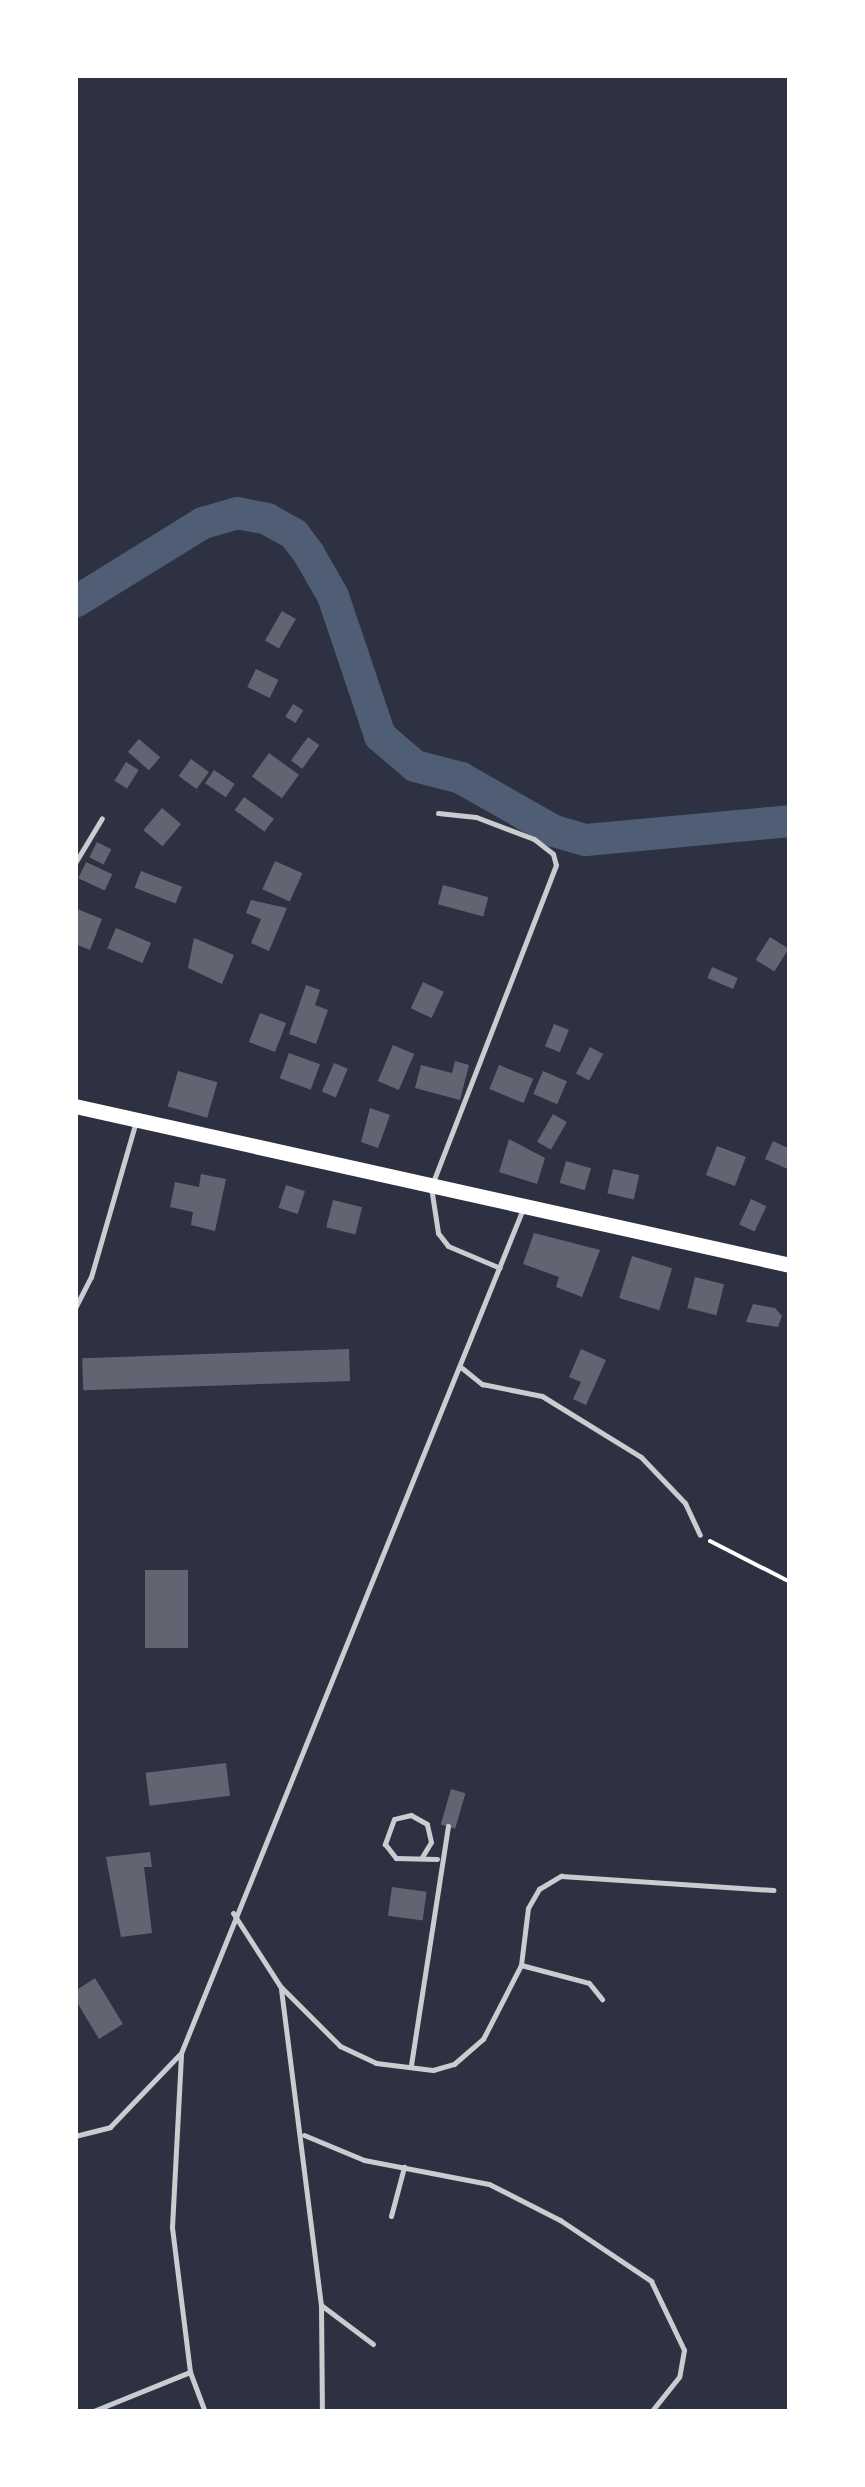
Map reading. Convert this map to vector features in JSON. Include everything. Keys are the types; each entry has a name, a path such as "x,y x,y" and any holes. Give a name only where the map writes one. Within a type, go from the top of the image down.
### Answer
{"main road":[{"path":"75,1106 790,1265"}],"lane":[{"path":"438,813 476,817 534,839 554,854 556,865 431,1187 438,1233 448,1246 500,1268"},
{"path":"75,863 102,818"},
{"path":"75,1308 90,1277 136,1119"},
{"path":"205,2412 190,2372 172,2227 181,2053 233,1912 461,1368 524,1206"},
{"path":"461,1368 482,1384 542,1396 641,1457 685,1503 700,1535"},
{"path":"422,1857 431,1842 426,1824 411,1815 394,1819 385,1835 389,1852 405,1862 422,1857 438,1859"},
{"path":"411,2065 438,1859 448,1826"},
{"path":"233,1912 280,1986 340,2046 376,2063 433,2070 466,2056 483,2039 521,1966 528,1908 539,1889 561,1876 774,1890"},
{"path":"521,1966 589,1983 602,1999"},
{"path":"280,1986 304,2135 305,2212 321,2305 322,2412"},
{"path":"75,2136 110,2128 181,2053"},
{"path":"304,2135 404,2168 489,2184 560,2220 651,2281 684,2350 679,2377 651,2412"},
{"path":"391,2216 404,2168"},
{"path":"321,2305 374,2344"},
{"path":"91,2412 190,2372"}],"path":[{"path":"700,1535 790,1582"}],"building":[{"path":"282,611 296,619 279,648 265,640"},
{"path":"256,669 278,680 270,698 247,687"},
{"path":"293,704 303,710 296,723 285,717"},
{"path":"308,737 319,745 302,769 291,760"},
{"path":"139,739 160,757 149,770 128,752"},
{"path":"269,753 299,775 282,798 252,776"},
{"path":"191,759 209,772 196,789 179,776"},
{"path":"126,762 139,770 127,789 114,781"},
{"path":"214,770 235,784 226,797 205,783"},
{"path":"244,797 274,819 265,832 235,810"},
{"path":"162,808 181,824 163,846 143,830"},
{"path":"97,842 111,849 104,864 89,857"},
{"path":"275,861 302,873 290,902 262,889"},
{"path":"86,862 112,874 105,891 78,878"},
{"path":"141,871 182,887 176,904 135,888"},
{"path":"443,885 488,897 483,916 438,904"},
{"path":"251,900 287,908 269,951 251,943 261,919 246,913"},
{"path":"75,908 102,919 90,950 75,944"},
{"path":"116,928 151,943 142,963 107,948"},
{"path":"770,937 789,949 774,972 756,960"},
{"path":"194,938 234,955 222,984 188,968"},
{"path":"712,967 738,978 733,989 707,978"},
{"path":"423,982 444,992 432,1018 411,1008"},
{"path":"306,985 320,990 315,1005 328,1010 316,1044 289,1034"},
{"path":"260,1013 286,1023 275,1052 249,1042"},
{"path":"554,1024 569,1030 560,1052 545,1046"},
{"path":"393,1045 414,1054 399,1090 378,1081"},
{"path":"590,1047 603,1054 589,1081 576,1073"},
{"path":"289,1053 320,1064 311,1090 280,1078"},
{"path":"455,1061 469,1065 460,1100 415,1088 421,1065 452,1073"},
{"path":"334,1063 348,1069 336,1097 322,1092"},
{"path":"499,1065 533,1079 524,1103 489,1089"},
{"path":"178,1071 217,1082 207,1118 168,1107"},
{"path":"543,1071 567,1081 557,1104 533,1094"},
{"path":"370,1108 390,1115 378,1148 361,1142"},
{"path":"553,1114 567,1122 551,1150 537,1142"},
{"path":"509,1139 545,1158 537,1184 499,1172"},
{"path":"773,1141 790,1149 790,1170 765,1159"},
{"path":"717,1146 746,1157 735,1186 706,1175"},
{"path":"566,1161 591,1168 585,1190 560,1183"},
{"path":"613,1169 639,1175 634,1199 607,1193"},
{"path":"201,1174 226,1179 215,1231 191,1225 193,1212 170,1207 175,1182 199,1187"},
{"path":"286,1185 305,1191 298,1214 279,1208"},
{"path":"751,1199 766,1206 755,1232 739,1224"},
{"path":"333,1200 362,1207 355,1234 326,1227"},
{"path":"534,1233 600,1250 582,1297 556,1287 559,1277 523,1264"},
{"path":"632,1256 672,1268 659,1310 619,1298"},
{"path":"695,1277 724,1284 716,1315 687,1308"},
{"path":"753,1304 775,1308 782,1316 778,1327 746,1322"},
{"path":"349,1349 350,1381 83,1390 82,1358"},
{"path":"581,1349 606,1360 586,1405 573,1399 581,1382 569,1377"},
{"path":"145,1570 188,1570 188,1648 145,1648"},
{"path":"226,1763 230,1796 150,1806 146,1773"},
{"path":"451,1789 465,1793 455,1829 441,1825"},
{"path":"150,1852 152,1867 144,1867 152,1933 121,1937 106,1857"},
{"path":"392,1887 427,1892 423,1921 388,1916"},
{"path":"95,1978 123,2024 99,2039 75,1999 75,1991"}],"waterway":[{"path":"75,602 203,523 237,513 267,519 294,534 309,554 333,596 380,736 415,766 461,778 554,831 586,840 790,821"}]}
